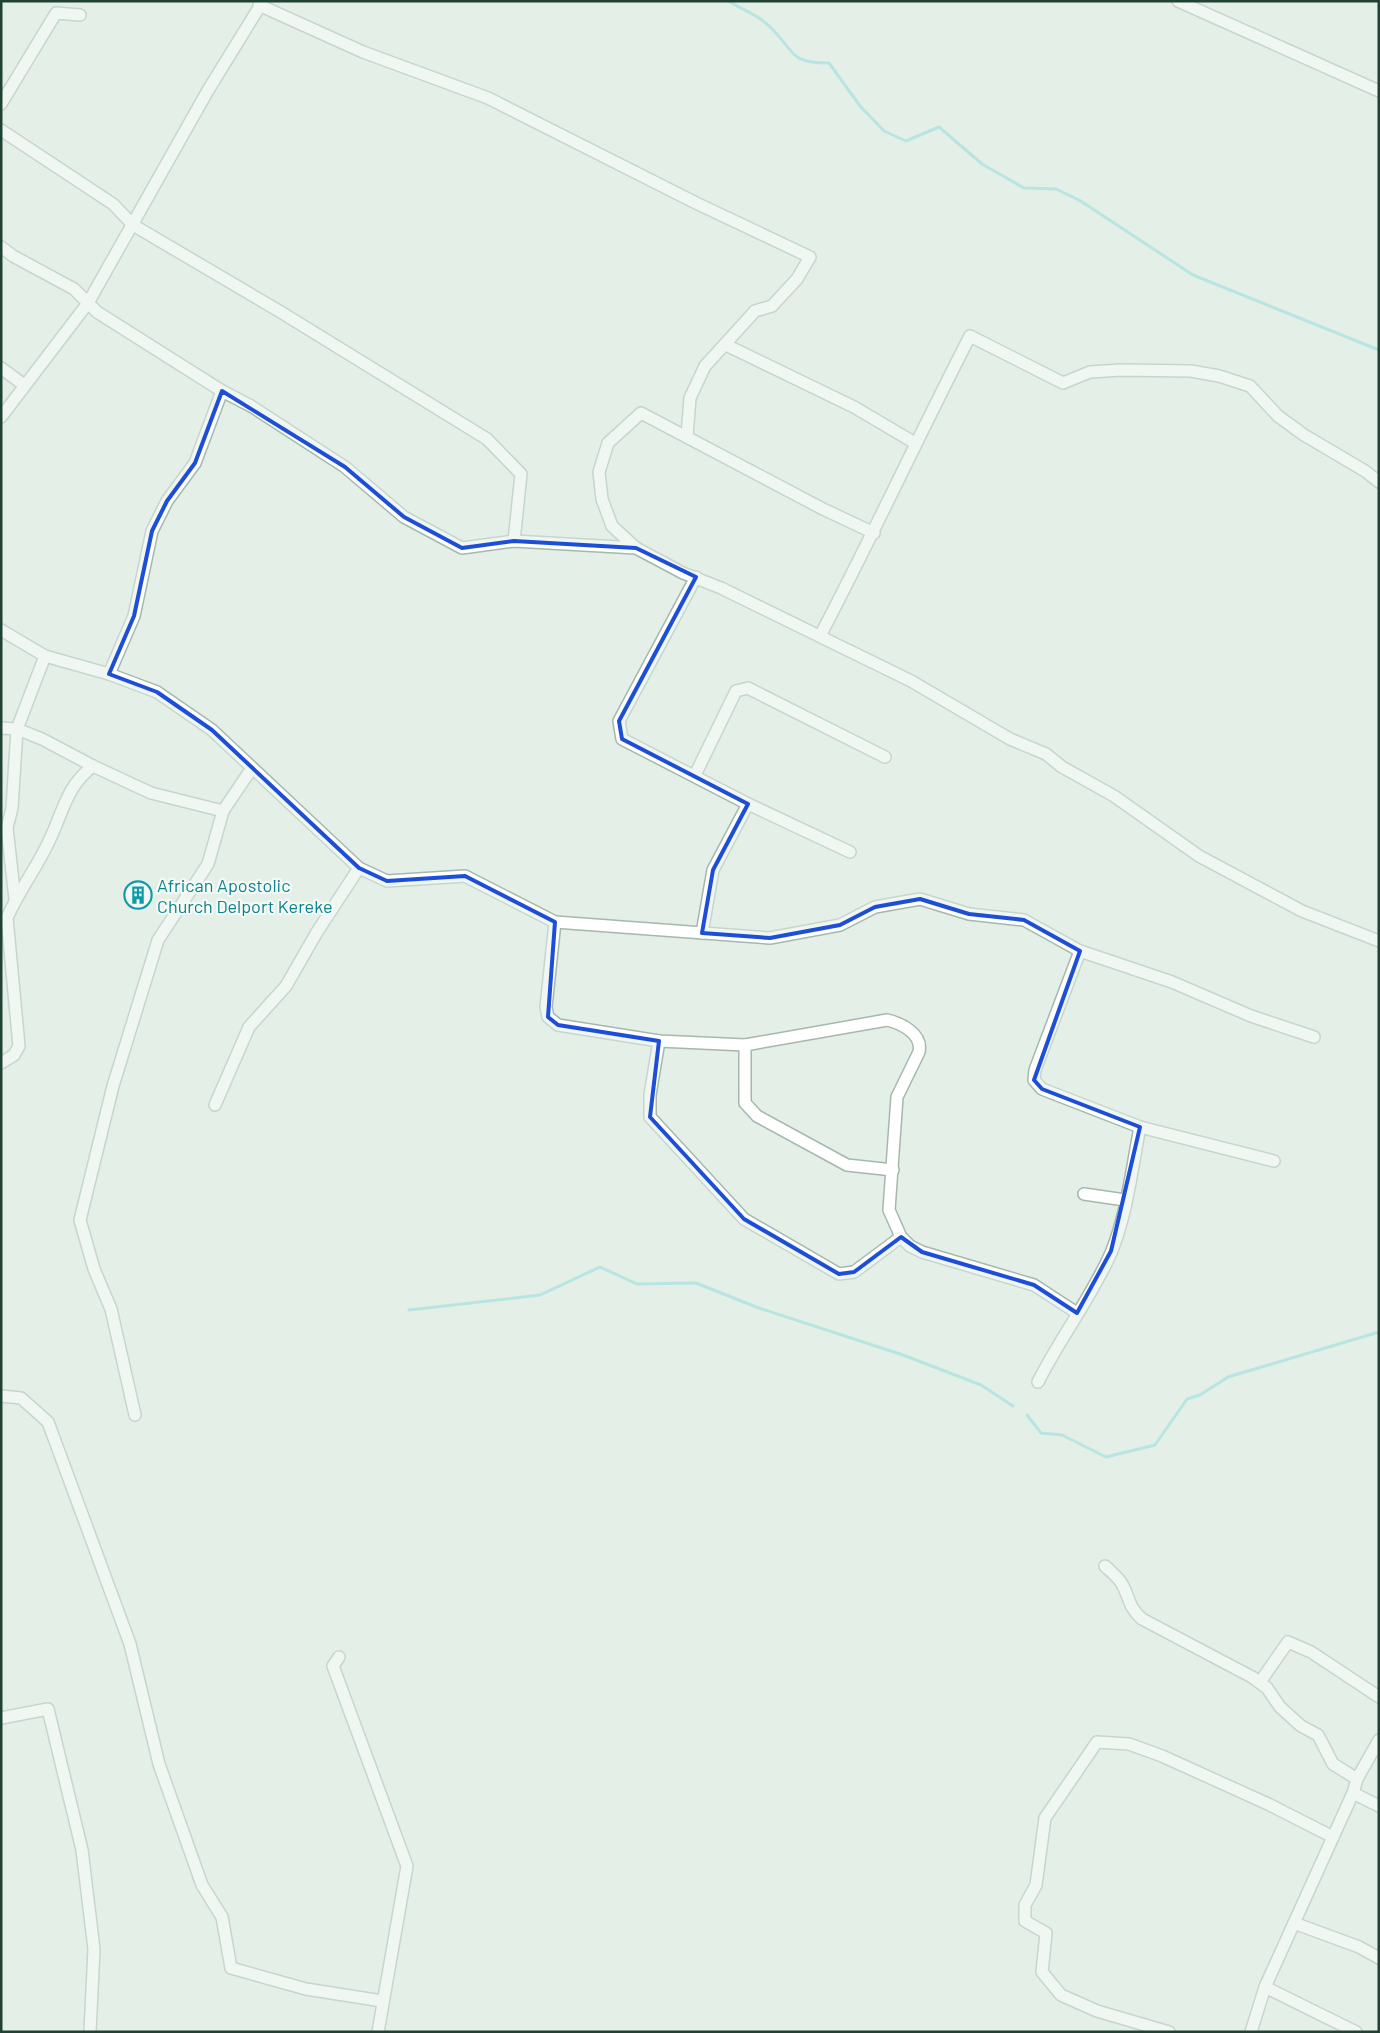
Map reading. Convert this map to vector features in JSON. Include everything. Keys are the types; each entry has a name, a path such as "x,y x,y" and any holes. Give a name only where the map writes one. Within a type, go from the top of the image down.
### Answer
{"street":[{"path":"1178,1 1379,91"},
{"path":"1,417 24,384 88,303 207,92 261,3 363,52 488,98 696,203 810,257 797,279 772,306 755,311 705,366 690,398 687,436"},
{"path":"1,104 56,14 80,15"},
{"path":"1,130 113,204 133,225 279,311 487,439 521,474 514,541"},
{"path":"1,246 13,256 74,289 97,312 222,391 251,406 345,467 404,517 462,548 514,541 636,548"},
{"path":"820,636 874,533 915,443 970,336 1063,383 1090,372 1191,371 1250,386 1278,416 1304,435 1365,471 1379,482"},
{"path":"726,345 828,394 915,443"},
{"path":"1,368 24,384"},
{"path":"109,674 134,616 152,531 167,501 195,463 222,391"},
{"path":"874,533 823,509 641,413 608,442 599,472 602,499 612,526 636,548 820,636 929,691 1010,739 1046,754 1062,767 1114,796 1199,856 1302,911 1379,941"},
{"path":"696,577 619,721 622,739 748,804 850,852"},
{"path":"1,630 45,656 109,674 157,692 212,730 359,868 386,881 466,876 555,922 770,938 840,925 875,907 920,899 969,914 1024,920 1080,951 1172,982 1251,1016 1314,1037"},
{"path":"15,900 7,828 12,808 17,729 45,656"},
{"path":"695,775 736,691 748,688 885,757"},
{"path":"1,728 17,729 42,739 93,766 151,793 223,811"},
{"path":"1,1063 14,1055 19,1046 4,917 50,840 70,790 80,776 93,766"},
{"path":"135,1415 111,1309 94,1269 80,1220 113,1086 158,940 208,864 223,811 252,768"},
{"path":"702,933 713,870 748,804"},
{"path":"215,1106 249,1027 286,986 317,932 359,868"},
{"path":"555,922 546,1007 548,1017 558,1025 659,1041 745,1046 887,1020 897,1022 915,1035 920,1045 919,1052 897,1097 889,1210 901,1237 910,1246 922,1252 1034,1285 1077,1314"},
{"path":"1080,951 1035,1070 1034,1080 1042,1089 1140,1126 1274,1161"},
{"path":"659,1041 650,1095 650,1117 744,1219 839,1274 854,1272 901,1237"},
{"path":"745,1046 745,1103 757,1116 847,1165 893,1170"},
{"path":"1038,1382 1100,1276 1112,1251 1125,1200 1140,1126"},
{"path":"1084,1194 1125,1200"},
{"path":"1,1396 21,1398 48,1422 130,1644 159,1764 202,1885 222,1917 231,1968 306,1989 382,2001"},
{"path":"1105,1566 1118,1578 1132,1610 1142,1619 1191,1642 1260,1682 1267,1688 1280,1707 1300,1726 1318,1735 1333,1764 1357,1779"},
{"path":"1260,1682 1288,1642 1311,1652 1379,1697"},
{"path":"339,1657 332,1666 407,1866 378,2032"},
{"path":"1,1718 48,1709 82,1850 94,1949 90,2032"},
{"path":"1170,2032 1097,2010 1061,1995 1042,1972 1046,1933 1024,1921 1025,1905 1036,1885 1046,1818 1097,1742 1129,1744 1171,1760 1268,1804 1332,1837"},
{"path":"1251,2032 1265,1988 1353,1793 1357,1779 1378,1745"},
{"path":"1353,1793 1379,1806"},
{"path":"1294,1923 1359,1947 1379,1958"},
{"path":"1265,1988 1356,2032"}],"highlighted area":[{"path":"222,391 345,467 404,517 462,548 514,541 636,548 696,577 619,721 622,739 748,804 713,870 702,933 770,938 840,925 875,907 920,899 969,914 1024,920 1080,951 1034,1080 1042,1089 1140,1127 1111,1251 1077,1313 1034,1285 922,1252 901,1237 854,1272 839,1274 744,1219 650,1117 659,1041 558,1025 548,1017 555,922 465,876 387,881 359,868 212,730 157,692 109,674 134,616 152,531 167,501 195,463"}],"waterway":[{"path":"728,1 765,22 793,54 799,58 806,61 829,63 860,106 884,131 906,141 939,127 982,164 1024,188 1056,189 1079,200 1193,275 1379,350"},
{"path":"409,1310 540,1295 600,1267 637,1284 696,1283 759,1308 903,1355 981,1385 1013,1406"},
{"path":"1027,1415 1041,1433 1062,1435 1106,1457 1155,1445 1187,1399 1200,1395 1228,1377 1379,1332"}],"place":[{"name":"African Apostolic Church Delport Kereke","path":"138,895"}]}
